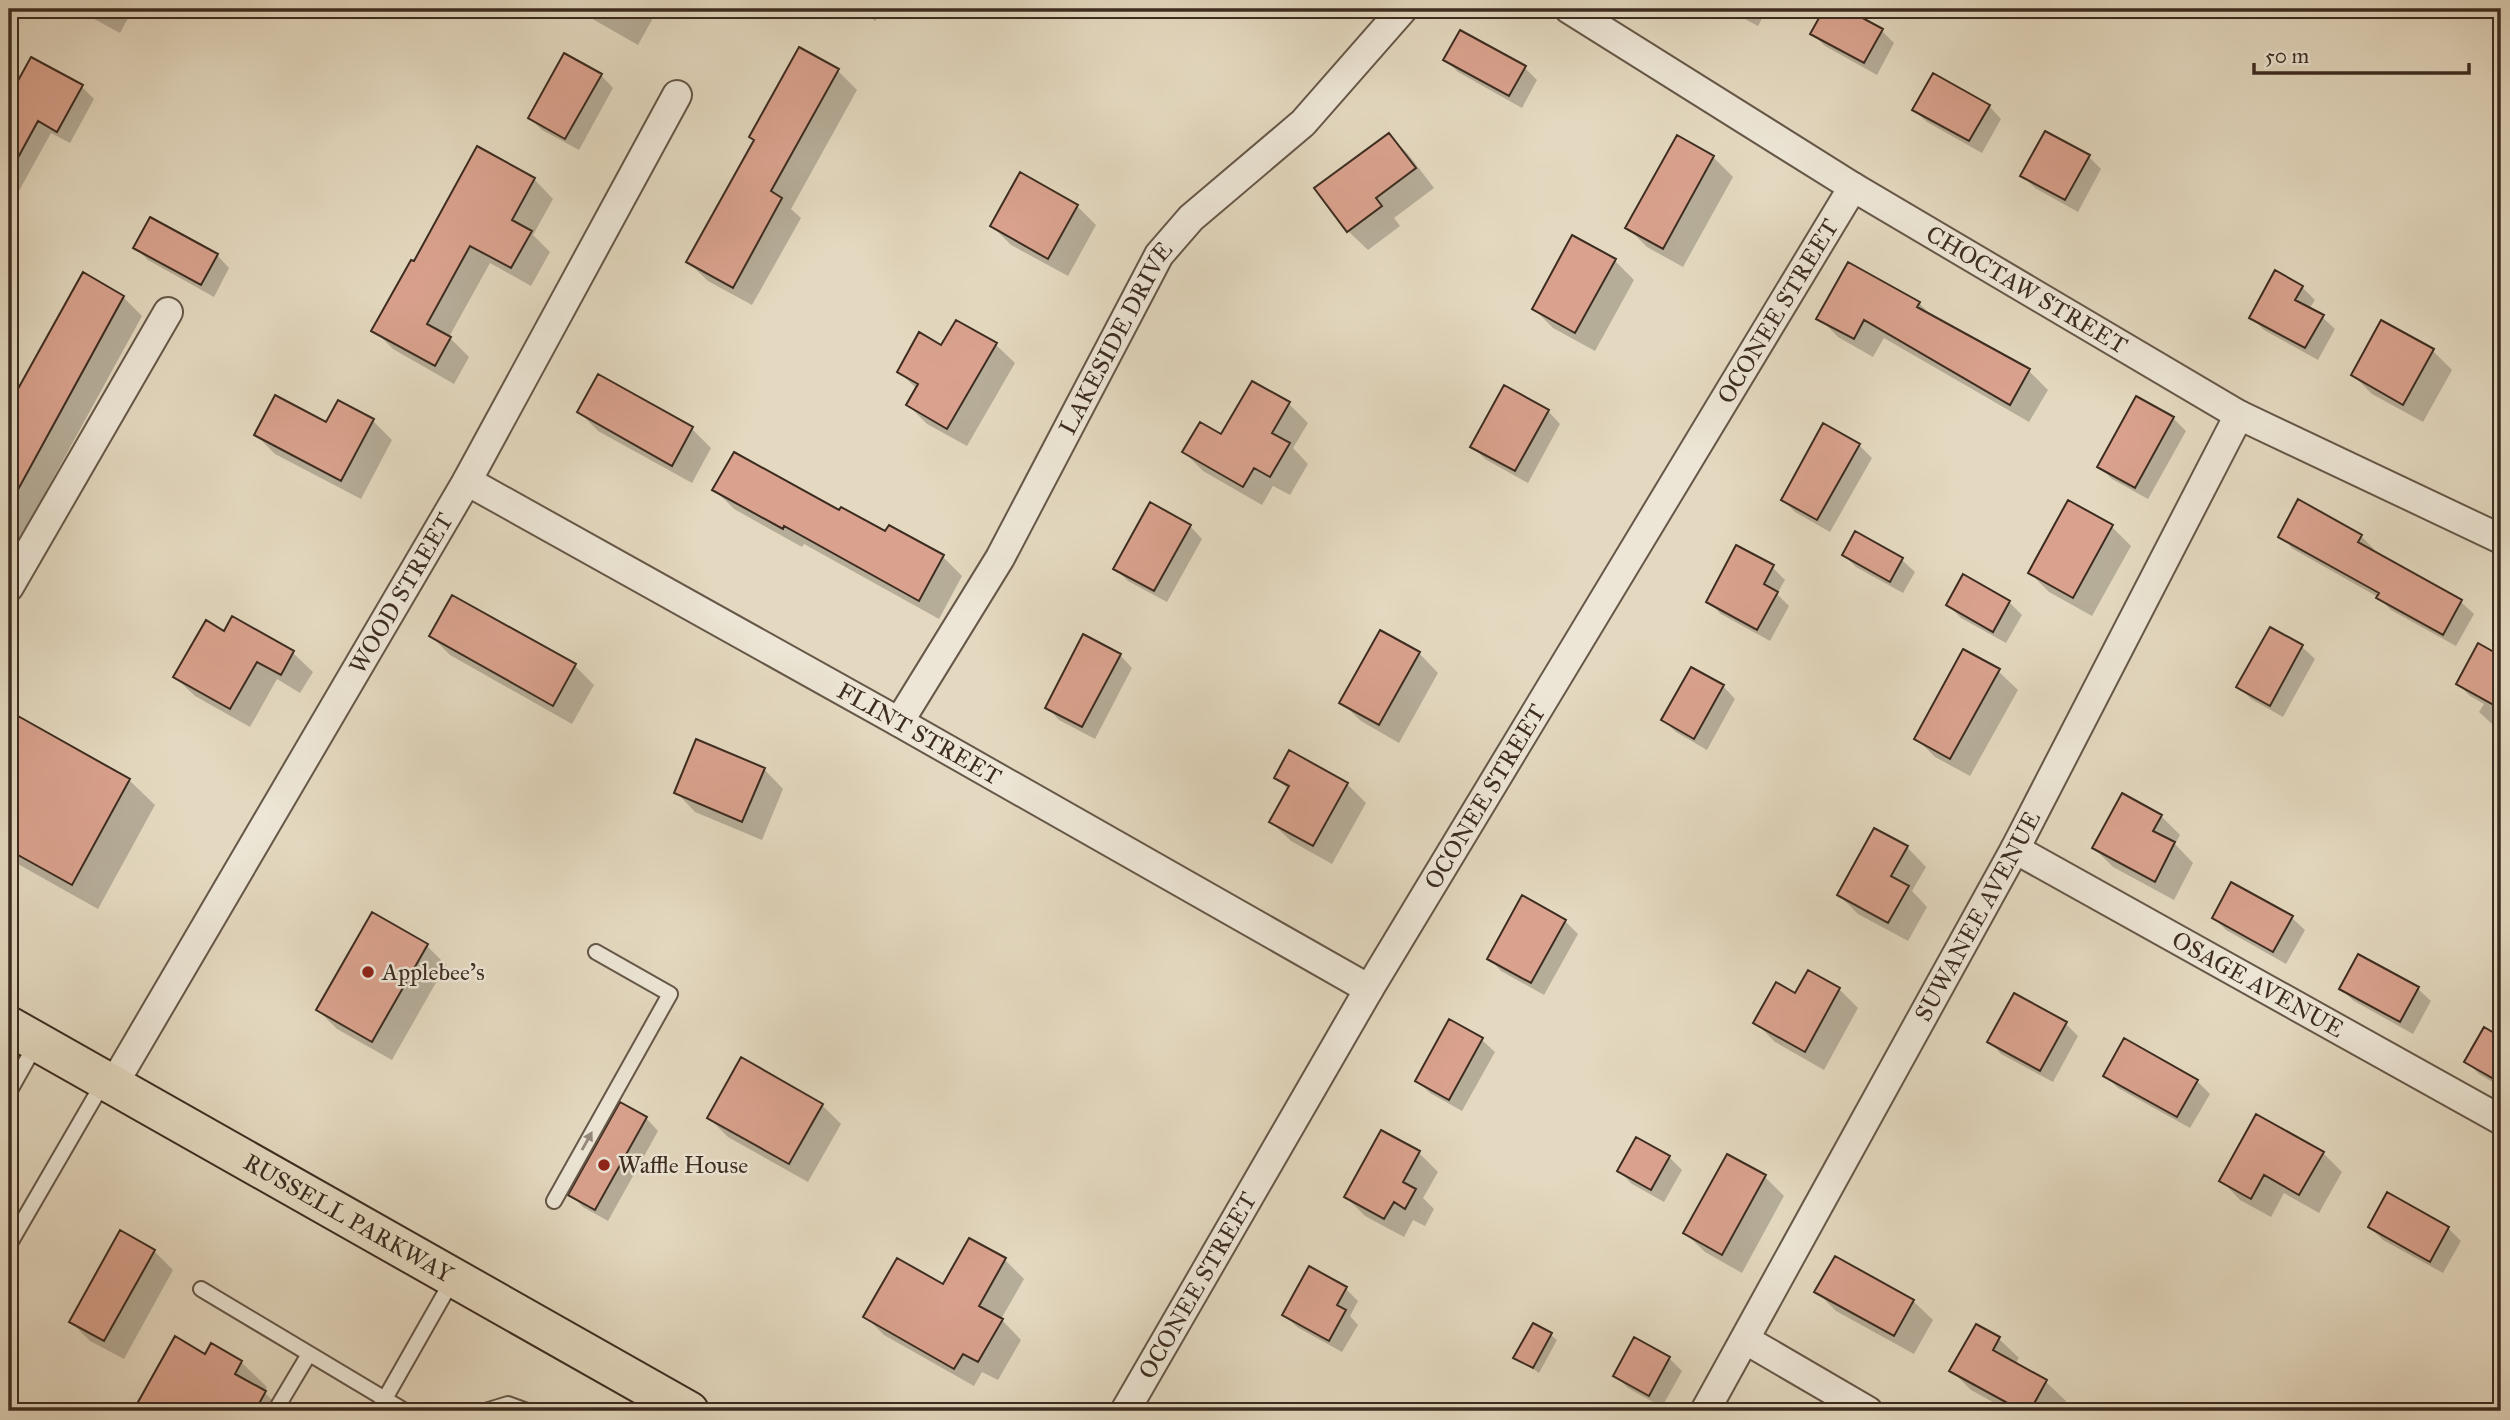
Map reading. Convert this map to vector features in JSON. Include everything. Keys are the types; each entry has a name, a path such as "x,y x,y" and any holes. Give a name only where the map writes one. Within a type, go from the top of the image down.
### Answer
{"main road":[{"name":"RUSSELL PARKWAY","path":"23,1034 689,1411"}],"street":[{"name":"LAKESIDE DRIVE","path":"899,722 1000,558 1158,255 1191,218 1303,123 1403,9"},
{"name":"CHOCTAW STREET","path":"1569,9 1853,187 2239,415 2501,539"},
{"name":"WOOD STREET","path":"109,1082 467,481 677,95"},
{"name":"OCONEE STREET","path":"1125,1411 1369,989 1853,187"},
{"path":"9,587 168,312"},
{"name":"SUWANEE AVENUE","path":"1705,1411 2015,849 2239,415"},
{"name":"FLINT STREET","path":"467,481 1369,989"},
{"name":"OSAGE AVENUE","path":"2015,849 2501,1120"},
{"path":"1746,1340 1868,1411"}],"lane":[{"path":"554,1200 670,994 596,952"},
{"path":"9,1092 23,1034"},
{"path":"9,1245 109,1082"},
{"path":"381,1405 454,1278"},
{"path":"201,1289 309,1354 381,1405 405,1411"},
{"path":"275,1411 309,1354"},
{"path":"485,1411 508,1405 527,1411"}],"building":[{"path":"1824,9 1846,9 1883,29 1864,63 1810,34"},
{"path":"1460,30 1526,66 1509,96 1443,60"},
{"path":"799,47 839,69 771,191 782,198 733,288 686,262 754,140 749,137"},
{"path":"564,53 602,74 565,139 528,118"},
{"path":"31,57 83,85 57,132 38,121 9,174 9,97"},
{"path":"1933,73 1990,105 1969,141 1912,110"},
{"path":"2045,131 2090,155 2065,200 2020,176"},
{"path":"1389,133 1416,168 1376,198 1382,206 1347,232 1314,188"},
{"path":"1677,135 1714,156 1663,249 1625,228"},
{"path":"477,146 535,178 512,220 532,231 511,268 470,246 427,324 451,337 435,366 371,331 411,260 414,261"},
{"path":"1020,172 1078,205 1048,259 990,226"},
{"path":"150,217 218,254 201,285 133,248"},
{"path":"1572,235 1616,259 1575,333 1532,309"},
{"path":"1848,262 1920,302 1917,307 2030,369 2010,405 1864,320 1854,339 1816,319"},
{"path":"2275,270 2303,286 2295,300 2324,315 2305,348 2249,318"},
{"path":"83,272 124,296 9,506 9,405"},
{"path":"956,320 997,343 947,429 906,405 918,384 897,372 919,332 941,345"},
{"path":"2381,320 2434,349 2403,405 2351,375"},
{"path":"598,374 693,427 672,466 577,412"},
{"path":"1252,381 1290,402 1272,433 1290,443 1270,477 1254,468 1243,487 1182,452 1200,422 1221,434"},
{"path":"1504,385 1549,410 1515,471 1470,447"},
{"path":"275,395 326,422 338,400 374,419 341,481 254,435"},
{"path":"2136,396 2174,417 2135,488 2097,467"},
{"path":"1823,423 1860,444 1817,520 1781,500"},
{"path":"734,452 839,510 841,507 885,531 889,525 944,555 919,601 784,526 783,529 712,490"},
{"path":"2298,499 2362,535 2358,542 2462,600 2443,635 2376,598 2379,593 2278,537"},
{"path":"2068,500 2113,525 2073,598 2028,573"},
{"path":"1150,502 1191,525 1154,591 1113,569"},
{"path":"1855,531 1903,558 1890,582 1842,555"},
{"path":"1736,545 1774,565 1764,584 1778,592 1757,630 1706,602"},
{"path":"1963,574 2010,601 1993,632 1946,605"},
{"path":"452,595 576,664 553,706 429,636"},
{"path":"232,616 294,651 281,675 257,662 230,709 173,677 206,620 224,631"},
{"path":"2270,627 2303,645 2270,706 2236,687"},
{"path":"1380,630 1420,652 1379,725 1339,703"},
{"path":"1083,634 1121,654 1082,727 1045,708"},
{"path":"2478,643 2501,656 2501,709 2456,684"},
{"path":"1963,649 2000,669 1950,759 1914,739"},
{"path":"1691,667 1724,685 1694,739 1661,720"},
{"path":"18,716 130,779 72,885 9,850 9,732"},
{"path":"696,739 765,768 742,822 674,793"},
{"path":"1289,750 1348,783 1313,846 1269,822 1289,786 1274,778"},
{"path":"2122,793 2162,815 2153,831 2175,842 2155,882 2092,848"},
{"path":"1874,828 1908,846 1891,876 1909,886 1888,923 1837,895"},
{"path":"2231,882 2293,916 2273,952 2212,918"},
{"path":"1522,895 1566,920 1531,983 1487,959"},
{"path":"372,912 428,944 372,1042 316,1010"},
{"path":"2358,954 2419,987 2400,1022 2339,989"},
{"path":"1808,970 1840,988 1805,1052 1753,1023 1776,982 1795,993"},
{"path":"2014,993 2067,1022 2040,1071 1987,1042"},
{"path":"1449,1019 1483,1038 1449,1100 1415,1081"},
{"path":"2484,1027 2501,1037 2501,1083 2464,1062"},
{"path":"2124,1038 2198,1080 2177,1117 2103,1076"},
{"path":"741,1057 823,1104 789,1164 707,1118"},
{"path":"620,1102 647,1117 595,1210 568,1195"},
{"path":"2256,1114 2324,1152 2299,1195 2264,1175 2251,1199 2219,1181"},
{"path":"1381,1130 1420,1151 1403,1182 1416,1189 1405,1209 1394,1202 1384,1219 1344,1197"},
{"path":"1636,1137 1670,1156 1651,1190 1617,1171"},
{"path":"1727,1154 1766,1175 1722,1255 1683,1233"},
{"path":"2387,1192 2449,1227 2430,1262 2368,1227"},
{"path":"120,1230 155,1250 104,1341 69,1322"},
{"path":"969,1238 1006,1258 979,1306 1003,1319 978,1362 963,1354 954,1369 863,1317 897,1258 943,1284"},
{"path":"1835,1256 1914,1300 1894,1336 1814,1292"},
{"path":"1309,1266 1347,1287 1337,1305 1346,1310 1329,1341 1282,1315"},
{"path":"1533,1323 1552,1333 1533,1368 1513,1358"},
{"path":"1976,1324 2000,1337 1993,1350 2047,1380 2030,1411 2022,1411 1949,1371"},
{"path":"175,1336 205,1354 211,1343 242,1361 235,1374 266,1391 255,1411 133,1411"},
{"path":"1634,1337 1670,1357 1649,1396 1613,1376"}],"place":[{"name":"Applebee's","path":"368,972"},
{"name":"Waffle House","path":"604,1165"}]}
